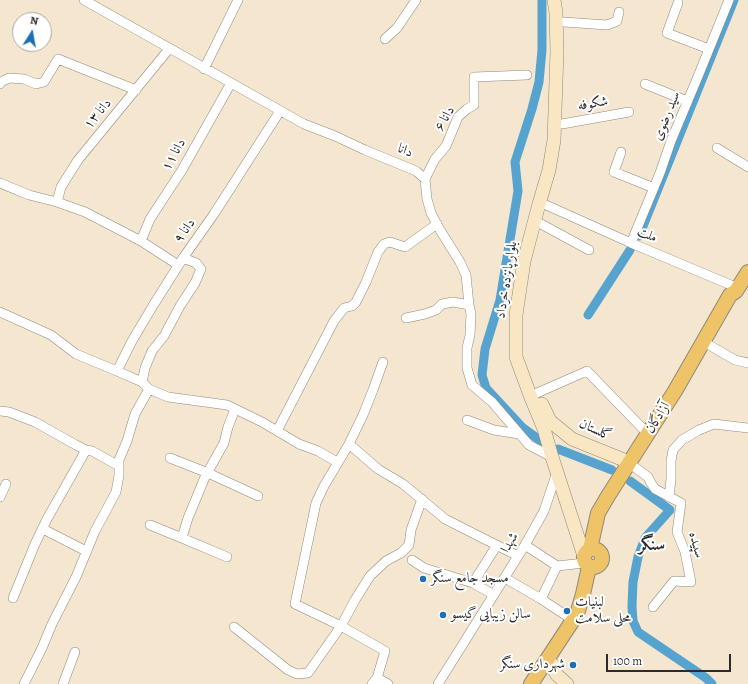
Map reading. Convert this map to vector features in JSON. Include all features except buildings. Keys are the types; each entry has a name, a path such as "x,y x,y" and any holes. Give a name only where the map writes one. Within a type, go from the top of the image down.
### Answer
{"main road":[{"name":"بلوار پانزده خرداد","path":"550,421 537,392 524,356 524,315 531,262 541,224 542,205 554,140 557,51 556,13 554,0"},
{"name":"بلوار پانزده خرداد","path":"562,0 564,12 565,51 561,140 557,171 542,205 524,261 516,315 516,357 544,429 557,472 590,559"},
{"name":"آزادگان","path":"631,464 701,348 730,295 737,290 748,272"},
{"name":"آزادگان","path":"590,559 598,513 608,496 631,464 654,437 736,298 737,290"},
{"name":"گلستان","path":"550,421 572,439 631,464"},
{"path":"535,683 577,614 584,594 590,559"},
{"path":"535,683 553,665 584,617 589,601 590,559"},
{"path":"553,665 557,675 567,684"}],"street":[{"name":"دانا","path":"84,0 304,124 416,171 425,178"},
{"path":"204,69 238,0"},
{"path":"385,39 397,28 416,0"},
{"name":"سید رضوی","path":"631,243 729,0"},
{"path":"678,3 667,33 709,49"},
{"path":"564,22 607,25 617,21 619,12"},
{"name":"دانا ۱۳","path":"57,202 61,187 78,160 169,49"},
{"path":"0,84 9,78 24,79 36,84 44,82 58,59 136,90"},
{"name":"دانا ۶","path":"425,178 435,159 446,146 458,117 474,105 474,77 527,75"},
{"name":"دانا ۱۱","path":"141,241 150,218 182,170 231,83"},
{"path":"645,84 688,101"},
{"name":"دانا ۹","path":"117,371 132,341 154,304 280,111"},
{"name":"شکوفه","path":"562,124 628,112"},
{"path":"717,148 748,167"},
{"path":"621,152 614,172 654,188"},
{"path":"425,178 427,199 431,213 466,275 471,314 470,335 467,348 467,368 472,385 492,402 529,445 552,456"},
{"path":"0,183 85,212 181,262 196,263 201,269 195,283 180,306 164,336 152,352 145,368 142,382"},
{"name":"ملت","path":"542,205 737,290"},
{"path":"277,431 334,321 344,308 352,306 356,302 378,252 384,244 390,242 405,247 437,224"},
{"path":"541,224 589,250"},
{"path":"406,318 436,310 442,304 453,302 469,305"},
{"path":"0,312 51,335 76,354 142,382 149,389 168,397 227,404 262,422 299,444 318,451 337,462"},
{"path":"709,345 735,360 748,363"},
{"path":"383,362 374,390 363,415 349,444 337,462 316,503 308,545 296,592 295,604 341,626 385,651 375,681 388,684"},
{"path":"537,392 587,370 648,434"},
{"path":"24,684 76,576 95,531 116,492 119,475 119,460 127,441 135,414 149,389"},
{"path":"182,538 188,518 208,473 224,443 235,409"},
{"path":"0,411 8,412 35,422 119,466"},
{"path":"466,420 494,430 519,434"},
{"path":"669,497 672,450 682,440 699,430 714,424 748,428"},
{"path":"349,444 378,469 403,484 444,519 518,556"},
{"path":"13,598 35,544 86,450"},
{"path":"170,458 208,473 258,496"},
{"name":"سپیده","path":"631,464 648,477 655,489 681,503 677,532 685,552 691,582 674,580 653,607"},
{"name":"شهدا","path":"438,684 526,544 544,511 557,472"},
{"path":"0,497 6,484"},
{"path":"234,627 288,670 297,674 308,673 341,626 370,576 386,561 401,553 409,545 411,530 422,499"},
{"path":"150,525 226,557"},
{"path":"43,529 86,551"},
{"path":"526,544 557,566 590,559"},
{"path":"473,583 497,545"},
{"path":"412,560 424,568 473,583 494,595"},
{"path":"540,599 557,566"},
{"path":"505,578 573,620"},
{"path":"63,684 75,652"}],"waterway":[{"path":"541,441 523,428 486,388 482,375 485,349 500,300 518,191 515,162 539,82 542,50 542,0"},
{"path":"639,236 734,0"},
{"path":"588,315 630,250"},
{"path":"558,449 612,470"},
{"path":"630,481 670,510 645,538 638,557 633,582 633,621 638,632 706,678 712,684"}],"place":[{"name":"مسجد جامع سنگر","path":"423,579"},
{"name":"لبنیات محلی سلامت","path":"567,611"},
{"name":"سالن زیبایی گیسو","path":"443,615"},
{"name":"شهرداری سنگر","path":"573,665"}],"district":[{"name":"سنگر","path":"652,546"}]}
